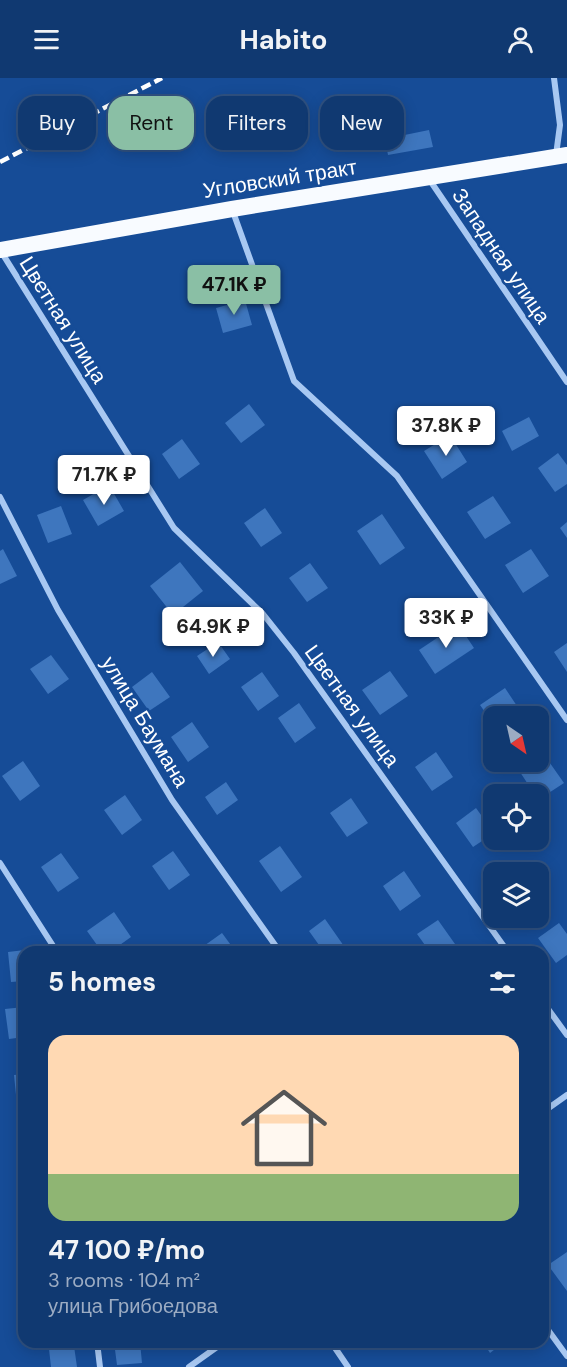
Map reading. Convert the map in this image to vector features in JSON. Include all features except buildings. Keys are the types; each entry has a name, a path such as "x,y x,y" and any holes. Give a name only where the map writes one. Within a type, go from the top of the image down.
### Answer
{"highway":[{"name":"Угловский тракт","path":"0,250 232,209 561,157"}],"street":[{"path":"555,78 561,157"},
{"name":"Западная улица","path":"428,178 567,382"},
{"path":"232,209 294,381 397,476 567,720"},
{"name":"Цветная улица","path":"0,250 174,528 263,614 294,653 504,946"},
{"name":"улица Баумана","path":"0,497 58,610 172,800 276,946"},
{"path":"0,862 52,946"},
{"path":"549,1010 567,1035"},
{"path":"549,1108 567,1095"},
{"path":"549,1331 567,1356"},
{"path":"97,1348 100,1367"},
{"path":"189,1367 216,1348"},
{"path":"335,1348 348,1367"}],"railway":[{"path":"0,162 162,78"}]}
